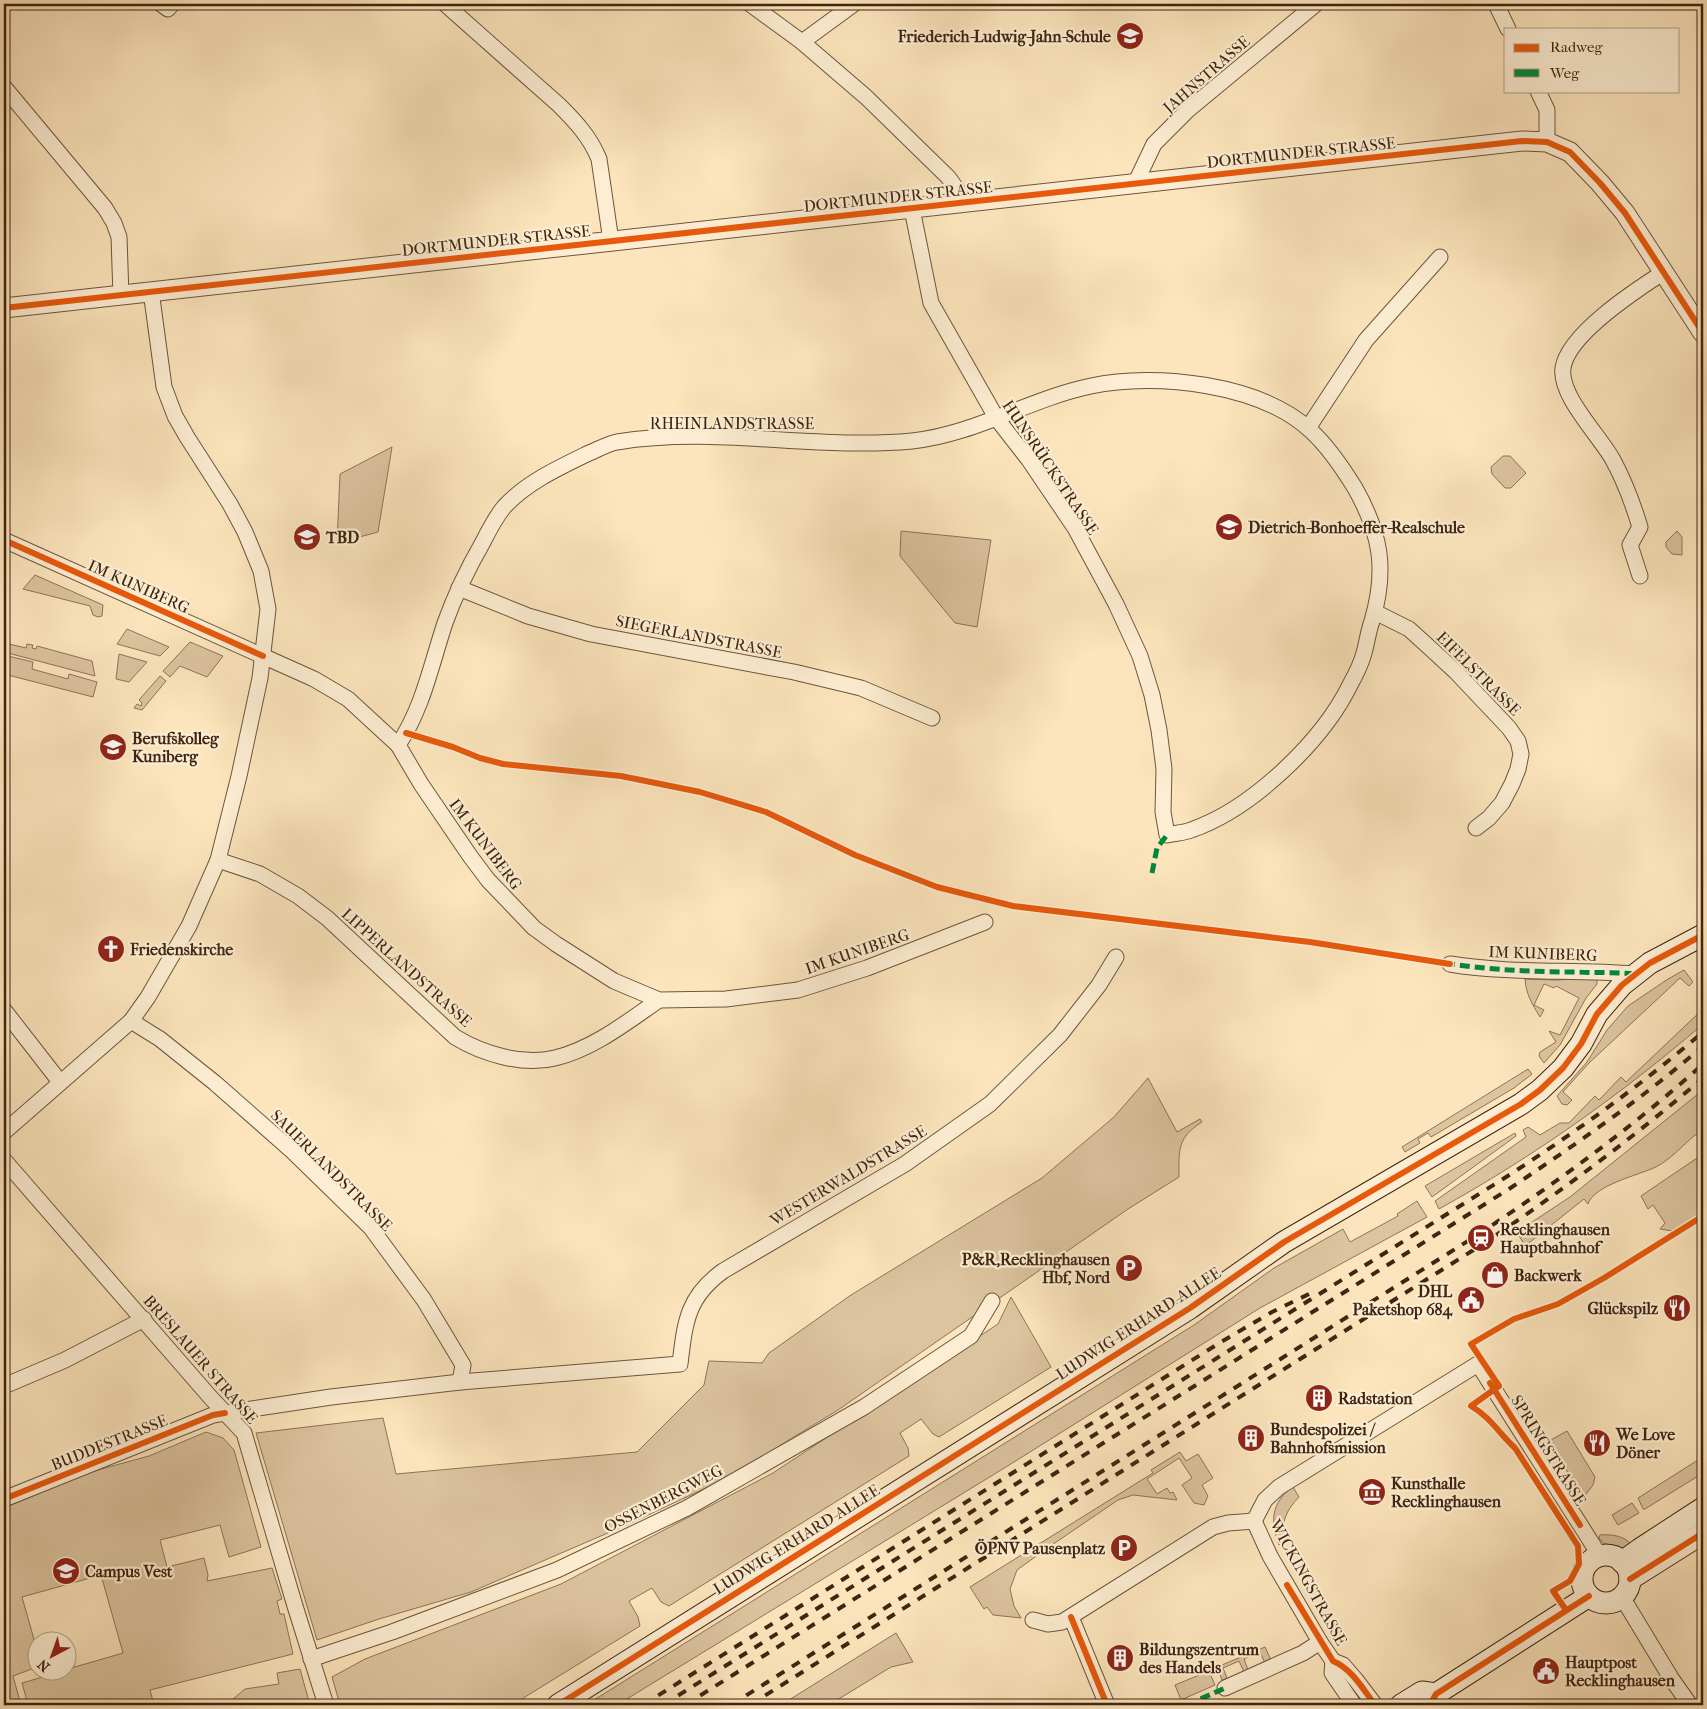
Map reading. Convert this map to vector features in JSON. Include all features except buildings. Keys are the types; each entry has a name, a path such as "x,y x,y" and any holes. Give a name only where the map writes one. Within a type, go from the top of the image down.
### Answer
{"main road":[{"name":"LUDWIG-ERHARD-ALLEE","path":"558,1705 1190,1308 1284,1242 1521,1104 1564,1068 1581,1044 1597,1014 1614,992 1650,963 1703,935"},
{"path":"1625,1579 1611,1556 1600,1556 1591,1560 1585,1568 1582,1577 1584,1587 1589,1596 1608,1603 1625,1579 1640,1549 1703,1508"},
{"path":"1625,1579 1703,1534"},
{"path":"1401,1705 1422,1692 1433,1700 1589,1596"}],"street":[{"path":"161,4 168,9 172,4"},
{"path":"445,4 559,105 586,135 594,147 599,160 611,241"},
{"path":"750,4 802,42 866,97 948,177 966,202"},
{"path":"802,42 854,4"},
{"name":"JAHNSTRASSE","path":"1135,184 1154,144 1188,110 1316,4"},
{"path":"1496,4 1508,28"},
{"path":"4,87 105,208 114,223 120,244 121,296"},
{"path":"1538,92 1547,110 1547,142"},
{"name":"DORTMUNDER STRASSE","path":"4,308 1522,141 1547,142 1570,152 1600,183 1624,213 1703,333"},
{"name":"HUNSRÜCKSTRASSE","path":"912,209 931,303 997,420 1029,460 1075,528 1116,604 1140,656 1152,695 1159,730 1164,769 1163,812 1167,835 1190,830 1220,817 1246,802 1270,783 1307,747 1349,688 1363,658 1375,612"},
{"path":"1308,428 1322,404 1366,340 1440,257"},
{"path":"1640,576 1630,545 1640,527 1629,492 1613,459 1570,396 1564,381 1564,367 1569,354 1580,338 1616,306 1664,272"},
{"path":"4,1132 131,1021 148,997 189,926 218,860 239,776 263,656 268,609 261,571 245,532 230,504 187,437 169,401 161,369 151,292"},
{"path":"997,420 1032,404 1092,386 1124,382 1182,381 1231,391 1265,402 1308,428 1329,449 1368,511 1381,560 1375,612"},
{"name":"RHEINLANDSTRASSE","path":"398,745 418,709 445,622 476,553 504,507 544,475 612,443 664,438 714,437 872,443 947,436 997,420"},
{"name":"IM KUNIBERG","path":"4,540 314,679 348,699 398,745 421,784 470,856 488,880 534,928 614,981 659,1000 726,999 798,990 867,968 985,922"},
{"name":"SIEGERLANDSTRASSE","path":"459,588 528,616 591,634 794,672 861,688 932,718"},
{"name":"EIFELSTRASSE","path":"1375,612 1409,629 1456,672 1509,728 1518,741 1521,754 1512,784 1502,803 1489,818 1476,828"},
{"name":"LIPPERLANDSTRASSE","path":"218,860 260,874 298,896 327,918 456,1037 473,1048 495,1055 534,1060 554,1059 601,1038 659,1000"},
{"name":"WESTERWALDSTRASSE","path":"460,1382 680,1364 689,1311 708,1282 723,1270 905,1164 990,1104 1060,1035 1099,986 1116,957"},
{"name":"IM KUNIBERG","path":"1450,964 1474,968 1635,974"},
{"path":"4,1010 60,1082"},
{"name":"SAUERLANDSTRASSE","path":"131,1021 160,1039 215,1083 290,1149 371,1228 424,1300 462,1365 460,1382"},
{"name":"BRESLAUER STRASSE","path":"4,1160 244,1433 326,1705"},
{"name":"OSSENBERGWEG","path":"311,1659 392,1632 557,1570 687,1508 864,1406 971,1336 992,1301"},
{"path":"4,1386 65,1360 144,1319"},
{"name":"SPRINGSTRASSE","path":"1254,1521 1265,1500 1280,1487 1478,1364 1600,1556"},
{"path":"225,1413 331,1397 460,1382"},
{"name":"BUDDESTRASSE","path":"4,1499 213,1415 225,1413"},
{"path":"1033,1620 1048,1624 1062,1622 1213,1527 1228,1523 1254,1521"},
{"name":"WICKINGSTRASSE","path":"1254,1521 1270,1556 1320,1642 1333,1661 1343,1665 1375,1705"},
{"path":"1625,1579 1671,1678 1690,1705"},
{"path":"1071,1617 1107,1705"},
{"path":"1225,1688 1303,1653 1320,1642"},
{"name":"WICKINGSTRASSE","path":"1333,1661 1332,1673 1354,1705"}],"shaded area":[{"path":"392,447 378,532 337,543 340,474"},
{"path":"1503,456 1510,456 1526,473 1511,488 1505,488 1492,474 1491,467"},
{"path":"901,531 991,540 977,627 955,623 900,556"},
{"path":"1677,531 1682,537 1682,555 1672,554 1666,547 1666,542"},
{"path":"35,575 103,605 102,616 93,615 90,606 23,589"},
{"path":"127,629 169,647 160,656 117,644"},
{"path":"5,637 10,639 9,644 26,648 27,644 33,645 32,648 36,649 37,646 92,661 95,676 4,652"},
{"path":"190,642 223,656 207,677 180,666 170,677 163,671"},
{"path":"119,654 147,662 129,682 116,679"},
{"path":"4,655 33,662 32,669 68,679 69,674 97,682 93,697 4,674"},
{"path":"160,676 166,681 142,710 134,708 137,704 141,706 142,703 139,700"},
{"path":"1684,970 1693,982 1689,986 1680,978 1589,1063 1563,1092 1572,1100 1567,1105 1562,1104 1557,1096 1587,1062 1607,1030 1628,1006"},
{"path":"1597,978 1597,984 1586,998 1560,1045 1544,1063 1539,1056 1540,1052 1556,1042 1549,1031 1560,1035 1579,998 1556,986 1554,988 1544,984 1534,1005 1544,1010 1540,1017 1530,999 1525,979"},
{"path":"1703,1009 1703,1024 1609,1100 1509,1168 1439,1209 1435,1201 1526,1137 1523,1130 1528,1127 1540,1135 1560,1123 1569,1123 1595,1096 1599,1100 1621,1077 1626,1082"},
{"path":"1528,1069 1532,1074 1514,1088 1431,1137 1428,1133 1418,1139 1420,1143 1405,1152 1402,1147"},
{"path":"1148,1078 1177,1132 1200,1119 1202,1122 1188,1133 1181,1145 1179,1177 1128,1209 838,1410 725,1479 631,1523 471,1592 379,1619 317,1640 256,1433 383,1418 396,1474 637,1452 704,1385 709,1361 762,1363 769,1353 851,1295 1042,1178 1114,1117"},
{"path":"1703,1090 1703,1141 1698,1135 1695,1135 1672,1156 1656,1167 1608,1186 1592,1197 1588,1204 1584,1199 1525,1246 1517,1232 1570,1197"},
{"path":"1515,1133 1516,1136 1432,1197 1425,1186"},
{"path":"1703,1154 1703,1205 1700,1205 1698,1215 1672,1231 1660,1229 1665,1223 1653,1205 1648,1209 1641,1196"},
{"path":"1417,1201 1427,1217 1260,1308 1006,1467 617,1705 586,1705 1194,1325 1274,1268 1343,1229 1350,1242 1398,1216 1397,1214"},
{"path":"1011,1297 1051,1367 939,1437 933,1434 921,1419 900,1433 908,1448 909,1456 669,1606 661,1602 652,1588 629,1601 638,1617 640,1626 512,1705 340,1705 332,1677 365,1659 561,1584 773,1473 998,1324"},
{"path":"1567,1431 1595,1477 1593,1485 1583,1498 1549,1441"},
{"path":"206,1432 223,1438 234,1450 261,1547 229,1557 220,1525 160,1540 167,1567 204,1558 208,1575 207,1581 272,1568 282,1599 277,1601 280,1614 284,1614 293,1654 150,1690 154,1705 28,1705 22,1683 28,1681 78,1682 78,1666 123,1653 101,1575 22,1597 32,1632 28,1632 28,1670 13,1676 21,1705 4,1705 4,1508 87,1473 149,1456"},
{"path":"1180,1452 1186,1461 1198,1454 1213,1478 1202,1485 1208,1496 1204,1505 1194,1503 1182,1485 1192,1478 1179,1458 1147,1479 1157,1494 1167,1488 1170,1493 1173,1492 1177,1500 1133,1495 1118,1500 1017,1570 1010,1589 1014,1606 1021,1618 993,1615 987,1607 984,1609 970,1587 1153,1473 1151,1470"},
{"path":"1698,1460 1703,1461 1703,1473 1643,1509 1638,1498"},
{"path":"1293,1487 1299,1497 1285,1517 1283,1541 1279,1545 1274,1528 1274,1513 1280,1499"},
{"path":"1632,1503 1639,1513 1618,1525 1612,1515"},
{"path":"1600,1535 1618,1536 1632,1546 1622,1549 1610,1547 1599,1538"},
{"path":"896,1633 913,1662 891,1667 829,1705 781,1705"},
{"path":"1265,1647 1271,1660 1265,1663 1260,1652 1244,1659 1248,1670 1244,1672 1239,1661 1223,1668 1227,1678 1222,1680 1217,1667"},
{"path":"300,1669 310,1705 226,1705 245,1689 279,1684 277,1673"},
{"path":"1209,1671 1215,1685 1181,1700 1175,1685"}],"railway":[{"path":"663,1705 1503,1179 1606,1109 1703,1032"},
{"path":"685,1705 1509,1189 1632,1103 1703,1046"},
{"path":"731,1705 1479,1234 1594,1153 1703,1064"},
{"path":"750,1705 1483,1244 1595,1164 1703,1078"},
{"path":"643,1705 1221,1342 1272,1312 1309,1294"}],"marked path":[{"path":"1152,873 1157,848 1167,835"},
{"path":"1445,963 1544,972 1635,974"},
{"path":"1187,1705 1225,1688"}],"cycle path":[{"path":"4,308 1522,141 1547,142 1570,152 1600,183 1625,213 1703,333"},
{"path":"4,540 263,656"},
{"path":"406,733 503,764 621,776 700,792 766,812 855,855 937,887 1013,906 1310,942 1450,964"},
{"path":"558,1705 1190,1308 1284,1242 1521,1104 1540,1090 1563,1068 1581,1044 1597,1014 1622,985 1650,963 1703,935"},
{"path":"1566,1610 1553,1591 1570,1581 1579,1564 1578,1546 1515,1448 1489,1420 1471,1406 1499,1386 1471,1344 1514,1319 1558,1304 1604,1278 1703,1216"},
{"path":"1490,1383 1580,1525"},
{"path":"4,1499 213,1415 225,1413"},
{"path":"1630,1579 1703,1533"},
{"path":"1287,1585 1333,1661 1351,1674 1375,1705"},
{"path":"1430,1705 1436,1694 1589,1596"},
{"path":"1071,1617 1107,1705"}],"place":[{"name":"Friederich-Ludwig-Jahn-Schule","path":"1130,36"},
{"name":"Dietrich-Bonhoeffer-Realschule","path":"1229,527"},
{"name":"TBD","path":"307,537"},
{"name":"Berufskolleg Kuniberg","path":"113,747"},
{"name":"Friedenskirche","path":"111,949"},
{"name":"Recklinghausen Hauptbahnhof","path":"1481,1238"},
{"name":"P&R,Recklinghausen Hbf, Nord","path":"1129,1268"},
{"name":"Backwerk","path":"1495,1275"},
{"name":"DHL Paketshop 684","path":"1471,1300"},
{"name":"Glückspilz","path":"1677,1308"},
{"name":"Radstation","path":"1319,1398"},
{"name":"Bundespolizei / Bahnhofsmission","path":"1251,1438"},
{"name":"We Love Döner","path":"1597,1443"},
{"name":"Kunsthalle Recklinghausen","path":"1372,1492"},
{"name":"ÖPNV Pausenplatz","path":"1124,1548"},
{"name":"Campus Vest","path":"66,1571"},
{"name":"Bildungszentrum des Handels","path":"1120,1658"},
{"name":"Hauptpost Recklinghausen","path":"1546,1671"}]}
